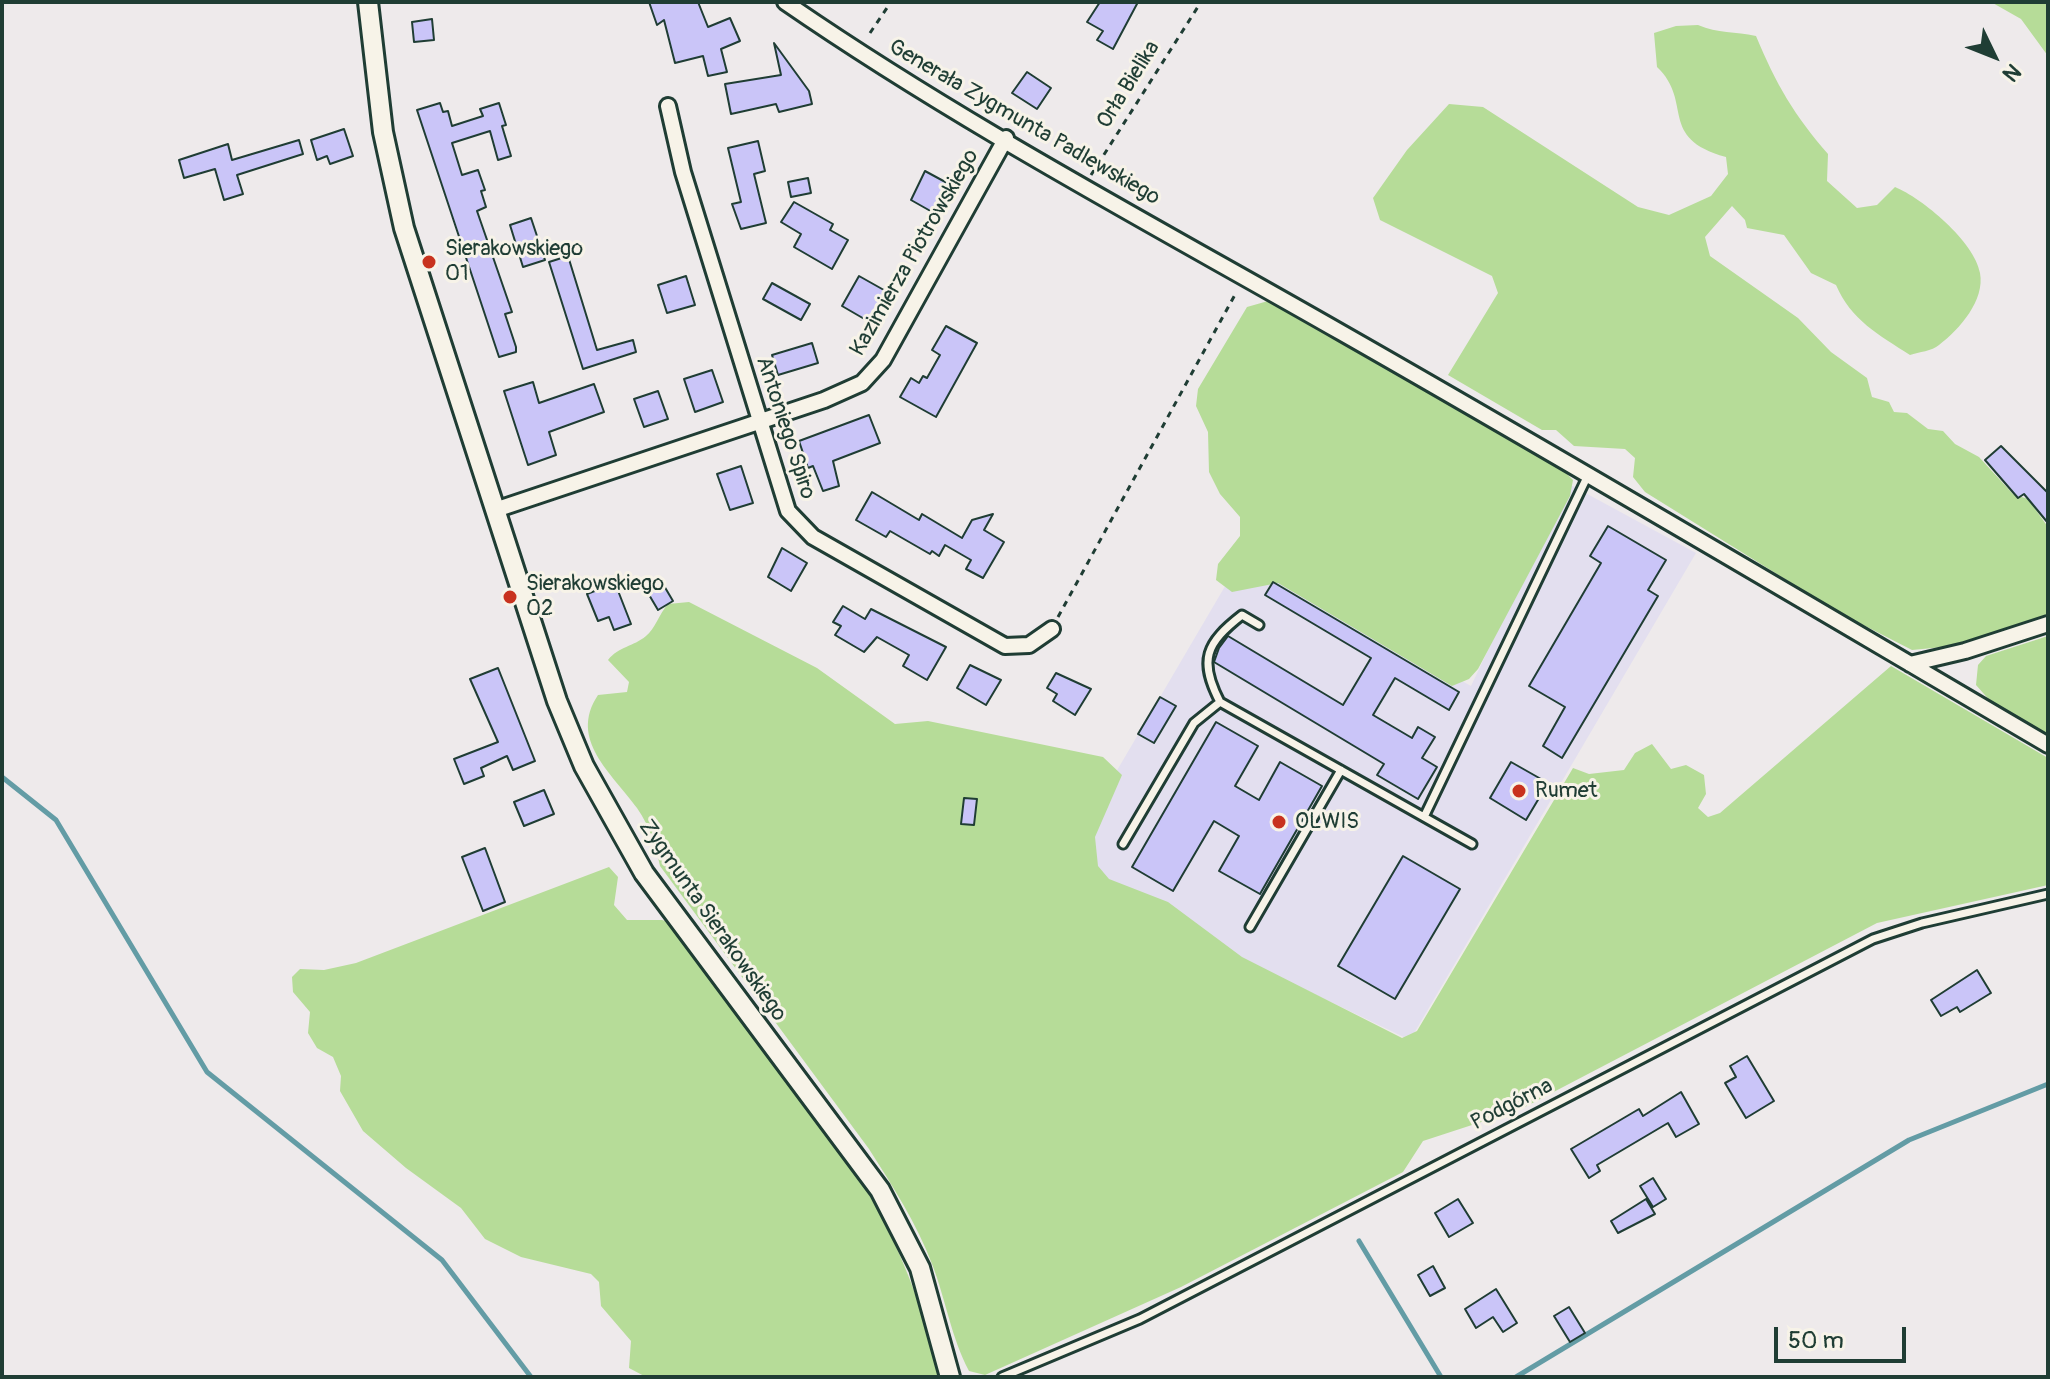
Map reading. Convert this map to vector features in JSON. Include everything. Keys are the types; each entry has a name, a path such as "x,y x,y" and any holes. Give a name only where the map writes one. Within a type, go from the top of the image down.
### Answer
{"street":[{"name":"Zygmunta Sierakowskiego","path":"368,2 383,132 404,228 557,701 591,779 644,873 880,1190 920,1268 950,1377"},
{"name":"Generała Zygmunta Padlewskiego","path":"785,2 846,44 1085,185 1589,473 2048,745"},
{"name":"Antoniego Spiro","path":"668,106 683,172 788,511 813,537 1005,646 1029,645 1052,629"},
{"name":"Kazimierza Piotrowskiego","path":"495,510 841,394 872,374 894,341 1006,138"},
{"path":"1910,664 1965,651 2048,624"}],"lane":[{"path":"1424,817 1589,473"},
{"path":"1259,625 1242,615 1213,643 1207,656 1206,669 1220,702 1472,844"},
{"path":"1123,844 1194,723 1220,702"},
{"path":"1250,927 1341,770"},
{"name":"Podgórna","path":"1002,1377 1140,1319 1873,939 1922,923 2048,894"}],"path":[{"path":"870,33 891,2"},
{"name":"Orła Bielika","path":"1085,185 1201,2"},
{"path":"1052,629 1245,277"}],"shaded area":[{"name":"Rumet","path":"1567,483 1696,553 1410,1040 1058,871 1241,559 1471,686"}],"green space":[{"path":"1991,2 2048,2 2048,56 2021,19"},
{"path":"1698,25 1756,36 1787,98 1828,154 1827,181 1857,208 1877,205 1895,187 1946,222 1976,261 1981,283 1979,293 1963,322 1939,345 1910,355 1858,317 1836,285 1811,273 1784,235 1747,228 1745,220 1732,206 1705,237 1710,256 1798,318 1831,352 1867,378 1872,397 1889,402 1894,412 1907,413 1928,429 1943,431 1955,444 1979,457 2013,494 2028,499 2048,527 2048,614 1964,645 1912,650 1838,612 1645,492 1633,477 1635,458 1625,449 1574,446 1556,430 1542,430 1448,375 1498,293 1492,276 1380,220 1373,198 1407,150 1449,104 1483,107 1638,207 1669,215 1711,196 1728,174 1726,157 1691,140 1684,129 1668,80 1657,67 1654,33 1676,26"},
{"path":"1268,301 1563,470 1573,480 1570,496 1478,669 1469,679 1452,686 1278,583 1232,592 1216,580 1218,564 1240,536 1240,517 1220,494 1209,472 1208,432 1196,406 1198,389 1247,307"},
{"path":"689,602 817,668 895,724 928,721 1103,757 1122,775 1095,837 1098,866 1109,879 1168,902 1242,957 1402,1038 1417,1031 1573,768 1589,774 1624,770 1635,753 1652,744 1671,769 1686,765 1704,775 1706,794 1698,808 1708,817 1720,813 1891,666 2048,758 2048,885 1877,923 1521,1109 1423,1141 1403,1172 1181,1287 985,1375 969,1371 926,1249 869,1149 660,866 652,836 642,815 606,769 591,741 588,727 590,711 598,695 627,692 629,682 608,660 646,636 668,604"},
{"path":"2048,636 2048,735 1992,703 1976,685 1978,665 1986,656"},
{"path":"609,867 618,877 614,905 627,920 662,920 677,925 862,1183 888,1229 909,1277 940,1377 646,1377 629,1368 631,1341 601,1306 599,1282 591,1274 521,1257 485,1239 461,1208 406,1168 363,1131 340,1091 341,1076 333,1057 317,1048 308,1033 310,1012 293,992 292,977 300,969 324,970 356,963"}],"building":[{"path":"649,2 698,2 708,27 730,18 740,41 721,49 727,72 708,76 703,56 675,63 664,20 657,25"},
{"path":"1100,2 1138,2 1113,49 1097,40 1103,31 1087,22"},
{"path":"432,19 434,40 414,42 412,22"},
{"path":"774,43 809,91 812,104 779,112 776,104 731,114 725,84 781,75"},
{"path":"1027,72 1051,88 1037,109 1012,93"},
{"path":"440,103 443,112 448,111 452,126 483,116 480,109 499,103 506,125 502,126 511,156 498,160 490,131 452,143 462,175 478,170 485,190 481,191 486,207 477,211 512,312 505,314 516,352 499,357 417,110"},
{"path":"344,129 353,156 330,164 327,156 317,160 311,140"},
{"path":"299,140 303,154 237,175 243,194 224,200 215,169 184,178 179,160 228,144 232,160"},
{"path":"758,141 765,171 754,174 766,223 741,229 732,204 741,202 728,148"},
{"path":"925,171 949,184 934,213 911,200"},
{"path":"808,178 811,193 791,197 788,182"},
{"path":"794,202 833,224 830,230 848,240 832,269 794,247 801,234 781,222"},
{"path":"531,218 545,260 523,267 510,225"},
{"path":"568,256 597,350 633,340 636,352 583,369 549,262"},
{"path":"686,276 695,305 667,313 658,285"},
{"path":"859,276 891,294 873,324 842,306"},
{"path":"772,283 810,304 801,320 763,299"},
{"path":"946,326 977,343 936,417 900,397 911,378 919,383 923,376 927,378 940,355 932,350"},
{"path":"812,343 818,363 778,375 772,355"},
{"path":"712,370 723,402 695,412 684,379"},
{"path":"533,382 539,403 594,384 604,412 549,432 556,455 528,465 504,391"},
{"path":"658,391 668,419 644,427 634,399"},
{"path":"869,415 880,443 833,461 839,486 823,491 813,466 808,468 799,441"},
{"path":"2001,446 2048,493 2048,523 2024,494 2018,498 1985,460"},
{"path":"741,466 753,503 730,510 717,474"},
{"path":"872,492 919,520 922,514 962,538 972,520 993,514 984,530 1004,542 983,578 966,569 971,560 945,545 939,556 932,551 930,554 890,531 886,537 856,520"},
{"path":"1608,526 1666,560 1648,590 1658,596 1562,758 1543,746 1565,707 1529,686 1601,563 1590,556"},
{"path":"782,548 807,563 791,591 768,577"},
{"path":"660,579 673,601 658,610 645,588"},
{"path":"1273,582 1459,692 1449,710 1395,678 1373,715 1412,738 1418,727 1435,737 1422,758 1437,767 1418,799 1377,775 1384,764 1214,662 1228,636 1343,705 1371,658 1265,595"},
{"path":"615,583 631,624 614,630 609,617 598,621 587,594"},
{"path":"843,606 865,619 871,609 946,647 927,680 903,666 909,655 877,637 864,652 835,635 841,626 833,622"},
{"path":"970,665 1001,680 986,705 957,688"},
{"path":"498,668 535,761 513,770 507,756 481,768 484,776 464,784 454,759 498,742 470,679"},
{"path":"1056,673 1091,689 1075,715 1053,701 1057,694 1047,688"},
{"path":"1160,697 1176,706 1154,743 1138,734"},
{"path":"1216,722 1258,746 1235,786 1259,800 1280,762 1322,786 1260,894 1219,871 1239,836 1214,821 1173,891 1132,867"},
{"name":"Rumet","path":"1511,762 1548,783 1526,820 1490,798"},
{"path":"544,790 554,814 524,826 514,802"},
{"path":"964,798 977,799 974,825 961,824"},
{"path":"485,848 505,902 483,911 462,857"},
{"path":"1403,856 1460,889 1395,999 1338,966"},
{"path":"1977,970 1991,993 1960,1012 1957,1007 1941,1016 1931,1000"},
{"path":"1747,1056 1774,1101 1746,1118 1725,1083 1736,1077 1730,1066"},
{"path":"1681,1092 1699,1124 1676,1137 1668,1123 1597,1165 1600,1171 1589,1178 1571,1149 1639,1109 1643,1116"},
{"path":"1653,1178 1666,1199 1653,1207 1640,1186"},
{"path":"1458,1199 1473,1223 1449,1237 1435,1213"},
{"path":"1646,1199 1655,1214 1618,1233 1611,1221"},
{"path":"1433,1266 1445,1288 1430,1296 1418,1275"},
{"path":"1496,1289 1517,1323 1503,1332 1493,1317 1476,1328 1465,1309"},
{"path":"1569,1307 1585,1333 1570,1342 1554,1316"}],"waterway":[{"path":"2,777 56,820 207,1072 442,1260 531,1377"},
{"path":"1516,1377 1909,1140 2048,1084"},
{"path":"1359,1241 1441,1377"}],"place":[{"name":"Sierakowskiego 01","path":"429,262"},
{"name":"Sierakowskiego 02","path":"510,597"},
{"name":"Rumet","path":"1519,791"},
{"name":"OLWIS","path":"1279,822"}]}
